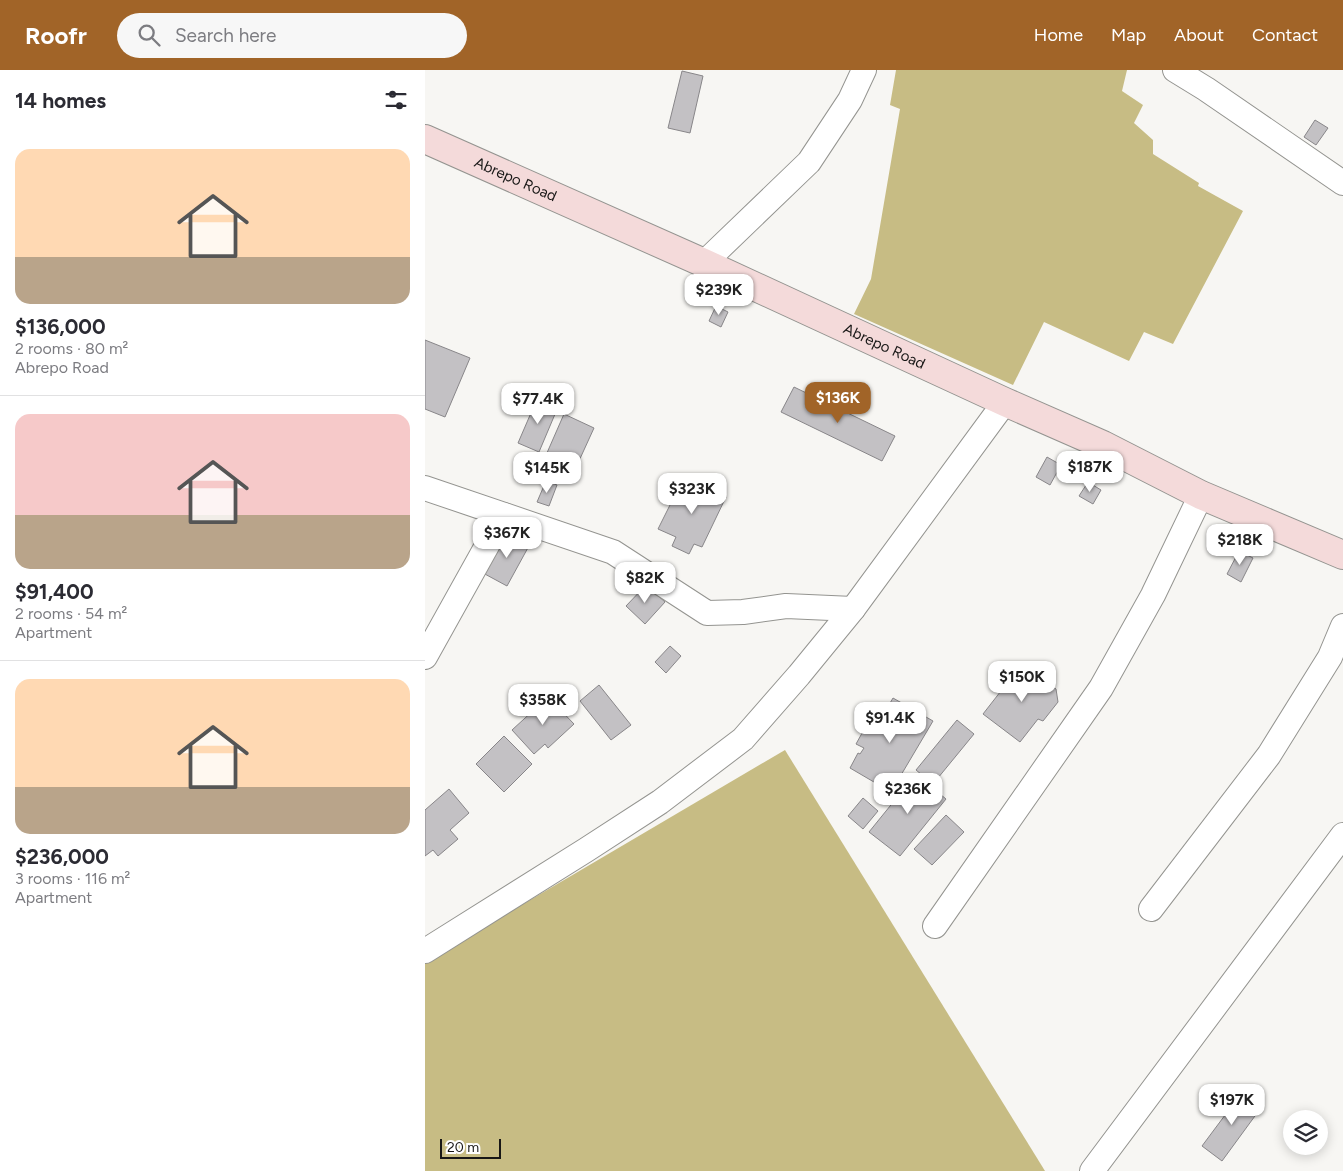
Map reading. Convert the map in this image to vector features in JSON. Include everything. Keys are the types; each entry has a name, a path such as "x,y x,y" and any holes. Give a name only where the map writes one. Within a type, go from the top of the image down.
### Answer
{"main road":[{"name":"Abrepo Road","path":"425,139 1103,445 1201,495 1343,555"}],"street":[{"path":"704,264 809,162 850,100 863,70"},
{"path":"1175,70 1206,89 1343,183"},
{"path":"425,951 661,802 743,739 853,609 1005,402"},
{"path":"425,488 613,552 707,613 743,612 787,606 853,609"},
{"path":"935,926 1101,688 1153,595 1201,495"},
{"path":"425,658 504,515"},
{"path":"1151,910 1269,755 1330,657 1343,626"},
{"path":"1092,1171 1343,835"}],"shaded area":[{"path":"896,70 1127,70 1122,91 1143,105 1134,123 1153,140 1153,154 1199,183 1198,186 1243,211 1173,344 1144,332 1129,361 1044,322 1013,385 854,314 871,279 900,109 890,105"},
{"path":"785,750 1045,1171 425,1171 425,962"}],"building":[{"path":"682,71 703,76 690,133 668,128"},
{"path":"1315,120 1328,128 1316,145 1304,137"},
{"path":"716,306 728,312 721,327 709,321"},
{"path":"425,340 470,358 445,417 425,409"},
{"path":"794,387 895,436 882,461 781,412"},
{"path":"537,399 558,407 539,452 518,443"},
{"path":"564,414 594,428 573,474 543,462"},
{"path":"1047,457 1061,465 1050,485 1036,477"},
{"path":"684,477 726,497 702,547 694,544 689,554 672,546 676,537 658,529"},
{"path":"546,481 557,485 549,506 537,502"},
{"path":"1088,482 1101,490 1093,504 1079,496"},
{"path":"507,531 530,544 507,586 483,573"},
{"path":"1239,551 1253,558 1241,582 1227,574"},
{"path":"646,585 665,602 645,624 626,606"},
{"path":"670,646 681,656 666,673 655,662"},
{"path":"1022,664 1056,689 1058,702 1043,721 1038,719 1020,742 983,714"},
{"path":"599,685 631,725 611,740 580,701"},
{"path":"548,697 574,724 548,748 545,744 534,754 512,730"},
{"path":"893,698 933,721 891,792 850,768 858,753 860,754 864,748 856,744 871,717 879,722"},
{"path":"957,720 974,734 933,784 916,770"},
{"path":"504,736 532,764 504,792 476,764"},
{"path":"916,774 946,799 900,856 869,832"},
{"path":"449,789 469,813 450,830 458,839 438,856 433,850 425,856 425,810"},
{"path":"863,798 878,811 863,829 848,816"},
{"path":"946,815 964,832 932,865 914,849"},
{"path":"1243,1091 1263,1105 1222,1161 1202,1146"}]}
